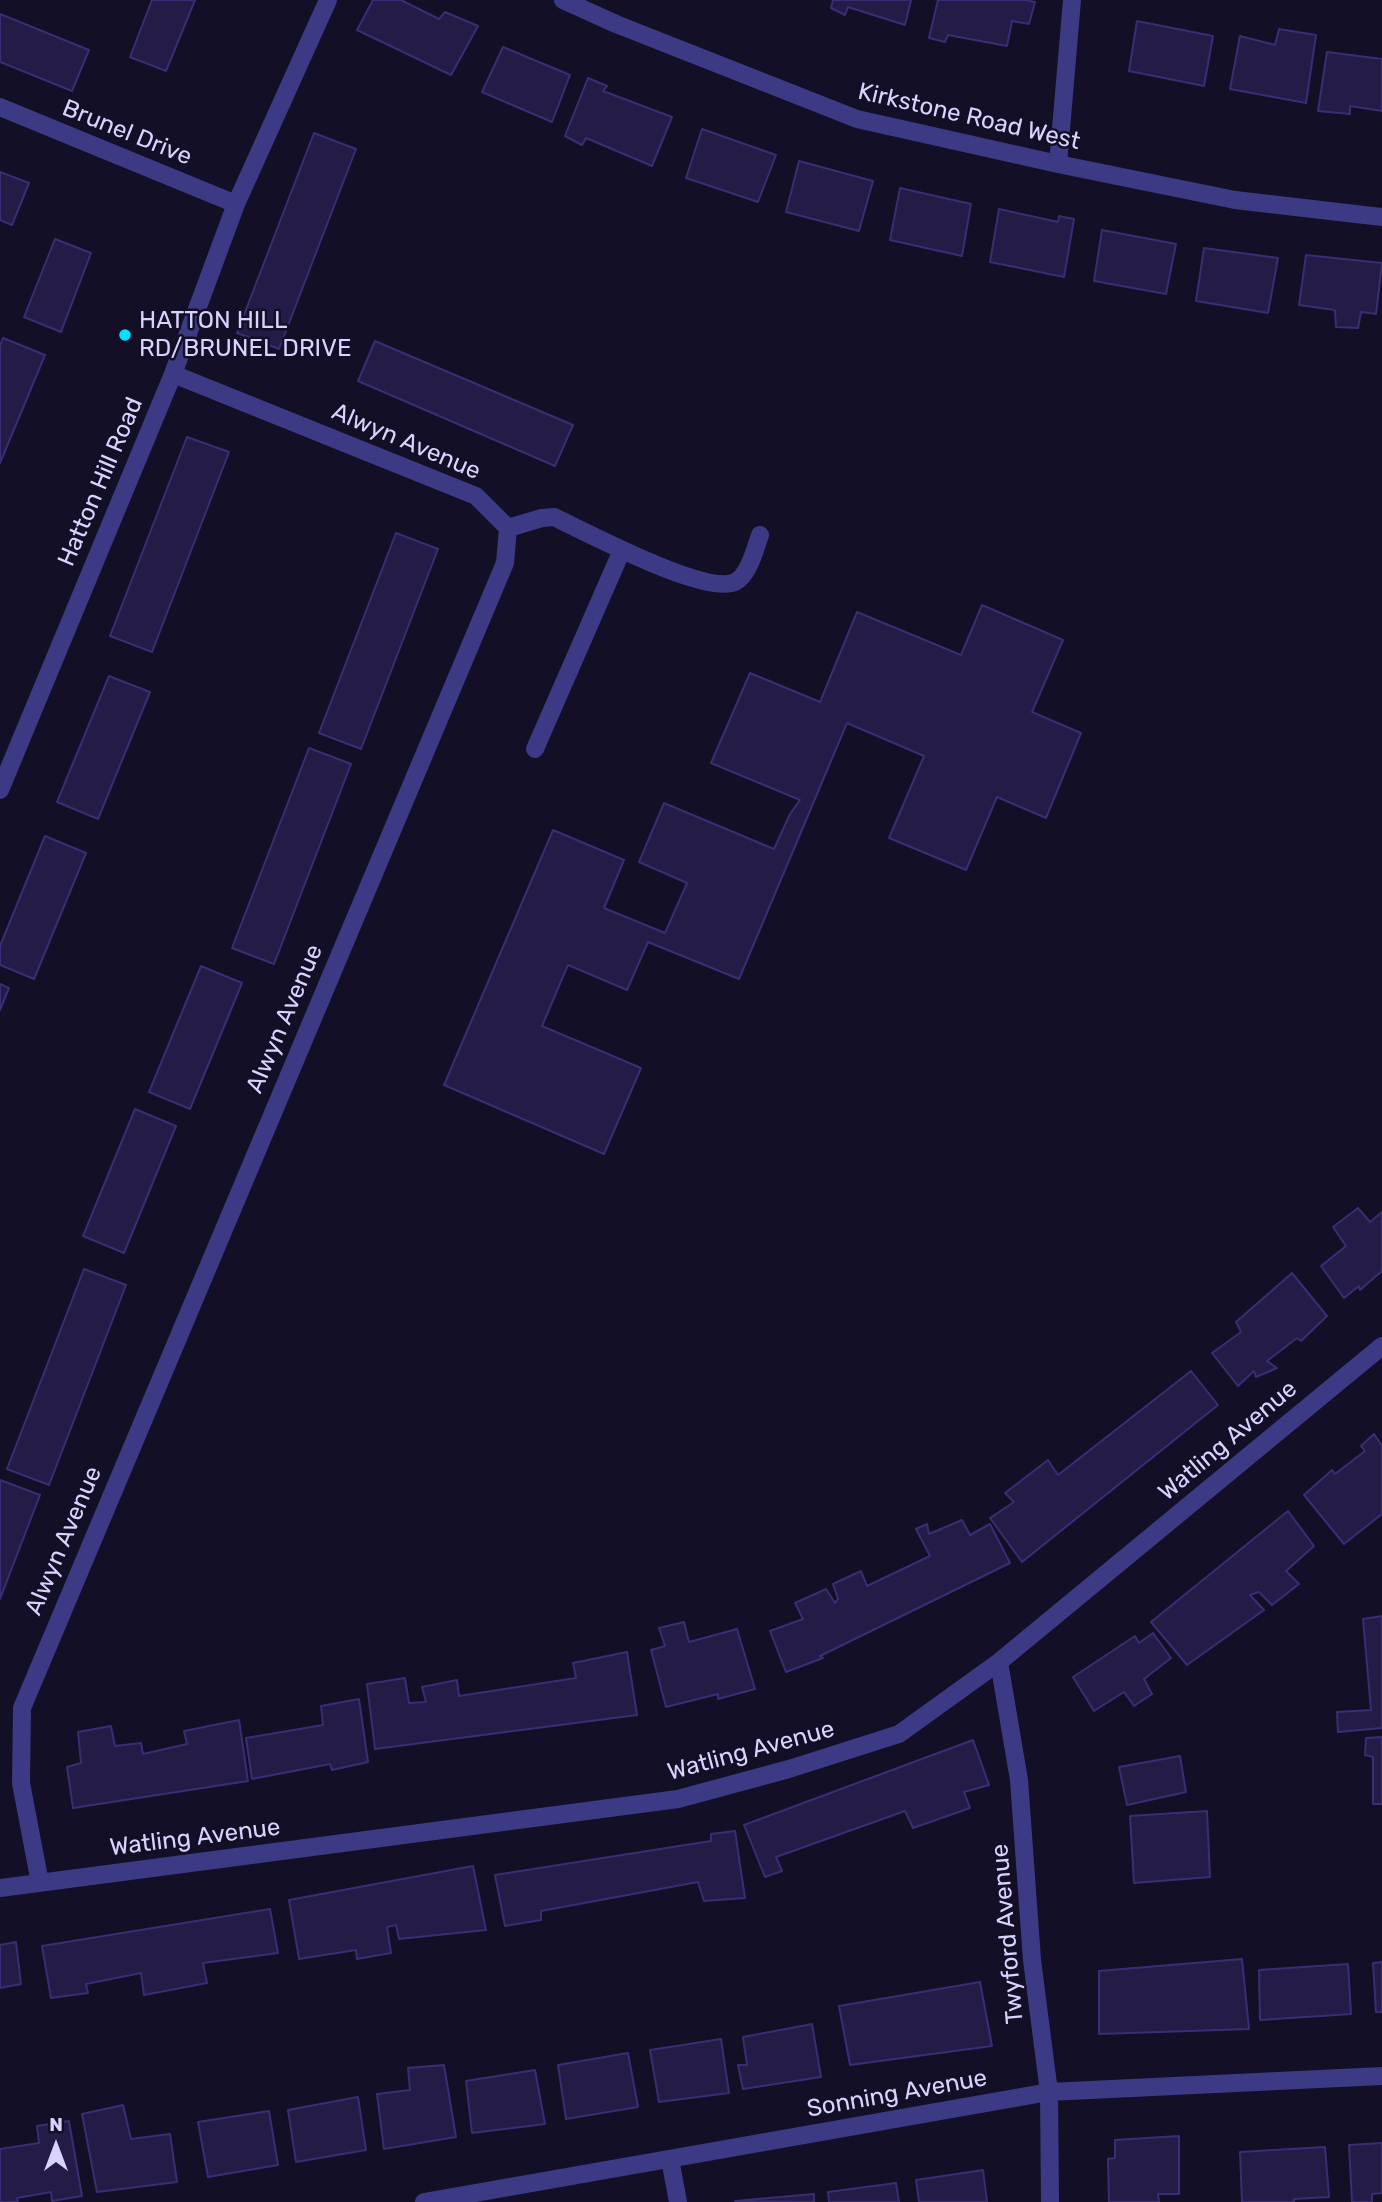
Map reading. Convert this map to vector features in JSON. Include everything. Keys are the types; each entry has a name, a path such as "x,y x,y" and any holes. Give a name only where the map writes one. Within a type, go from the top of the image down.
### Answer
{"street":[{"name":"Hatton Hill Road","path":"0,790 173,374 236,204 328,0"},
{"name":"Kirkstone Road West","path":"563,0 616,24 857,118 1058,164 1235,200 1382,217"},
{"path":"1058,164 1072,0"},
{"name":"Brunel Drive","path":"0,107 236,204"},
{"name":"Alwyn Avenue","path":"40,1883 22,1783 22,1708 505,563 508,528 476,496 173,374"},
{"path":"508,528 554,517 622,550 694,579 722,585 737,582 744,574 760,535"},
{"path":"535,749 622,550"},
{"name":"Watling Avenue","path":"0,1888 678,1799 789,1769 899,1734 999,1662 1382,1346"},
{"name":"Twyford Avenue","path":"999,1662 1019,1780 1032,1960 1049,2092 1050,2202"},
{"name":"Sonning Avenue","path":"424,2202 1049,2092 1382,2076"},
{"path":"670,2159 678,2202"}],"building":[{"path":"152,0 195,0 166,71 130,57"},
{"path":"373,0 401,0 439,19 445,12 478,26 451,75 357,30"},
{"path":"833,0 911,0 905,25 848,7 845,15 831,8"},
{"path":"938,0 1035,2 1029,24 1012,21 1007,46 948,35 945,42 929,38"},
{"path":"0,14 89,50 72,91 0,62"},
{"path":"1137,21 1213,36 1204,86 1129,71"},
{"path":"1279,29 1316,35 1306,103 1230,89 1240,36 1275,45"},
{"path":"503,47 570,75 552,122 482,92"},
{"path":"1327,52 1382,59 1382,111 1350,106 1350,114 1318,111"},
{"path":"588,78 607,86 603,91 672,117 652,166 586,138 582,145 565,136"},
{"path":"702,129 776,155 758,202 686,178"},
{"path":"314,133 356,149 279,349 237,333"},
{"path":"799,161 873,181 859,231 786,212"},
{"path":"0,172 29,183 12,225 0,220"},
{"path":"900,188 971,204 962,256 890,240"},
{"path":"999,209 1058,222 1059,216 1074,219 1064,277 990,262"},
{"path":"1102,230 1176,244 1166,294 1094,281"},
{"path":"55,239 91,253 61,332 24,317"},
{"path":"1204,248 1278,258 1268,313 1196,301"},
{"path":"1306,255 1382,263 1376,314 1361,312 1358,328 1336,327 1335,310 1299,305"},
{"path":"3,338 45,355 0,463 0,346"},
{"path":"375,341 573,425 555,466 358,381"},
{"path":"187,437 229,452 152,652 110,636"},
{"path":"396,533 438,549 361,749 319,733"},
{"path":"982,605 1063,640 1032,712 1081,733 1046,818 997,797 966,870 889,838 924,756 847,723 739,979 648,942 627,990 568,965 542,1026 641,1068 604,1154 444,1085 553,830 624,860 604,908 665,933 687,883 639,862 664,803 774,849 790,814 800,800 711,763 750,673 820,702 857,612 961,655"},
{"path":"109,676 150,692 98,819 57,802"},
{"path":"309,748 351,764 274,964 232,948"},
{"path":"45,836 86,853 34,979 0,965 0,946"},
{"path":"201,966 242,983 190,1109 149,1092"},
{"path":"0,984 9,988 0,1010"},
{"path":"135,1109 176,1126 124,1253 83,1236"},
{"path":"1358,1208 1370,1222 1382,1212 1382,1271 1360,1290 1359,1286 1344,1298 1321,1266 1346,1246 1333,1227"},
{"path":"84,1269 126,1285 49,1485 7,1469"},
{"path":"1292,1273 1327,1316 1301,1341 1297,1338 1267,1361 1277,1368 1256,1377 1254,1371 1238,1386 1212,1353 1241,1332 1236,1322"},
{"path":"1191,1371 1218,1405 1022,1562 990,1518 1014,1502 1005,1493 1048,1460 1058,1475"},
{"path":"1374,1434 1382,1446 1382,1514 1344,1544 1304,1495 1332,1470 1335,1474 1365,1451 1361,1446"},
{"path":"0,1480 40,1495 0,1599"},
{"path":"1288,1511 1314,1546 1286,1571 1299,1584 1272,1605 1259,1592 1250,1595 1264,1610 1187,1665 1151,1622"},
{"path":"962,1520 970,1535 990,1524 1010,1563 820,1656 823,1658 786,1672 770,1631 803,1619 795,1603 826,1589 835,1603 838,1599 833,1584 861,1571 867,1586 930,1556 916,1529 927,1524 929,1534"},
{"path":"1382,1616 1382,1728 1338,1732 1337,1712 1371,1710 1363,1619"},
{"path":"684,1622 689,1642 737,1629 755,1689 718,1699 718,1694 666,1707 651,1650 665,1646 659,1628"},
{"path":"1153,1633 1171,1658 1144,1679 1152,1694 1134,1706 1124,1692 1094,1711 1073,1677 1135,1636 1139,1643"},
{"path":"627,1652 637,1715 375,1749 367,1684 405,1678 409,1703 426,1702 422,1687 457,1680 459,1696 576,1678 573,1663"},
{"path":"359,1699 368,1762 332,1770 330,1764 252,1779 246,1738 323,1725 321,1706"},
{"path":"239,1720 248,1781 73,1808 67,1767 81,1763 78,1732 111,1726 115,1746 141,1743 143,1754 187,1744 184,1731"},
{"path":"1382,1737 1382,1804 1373,1804 1373,1757 1365,1755 1366,1738"},
{"path":"973,1740 989,1785 964,1792 970,1808 913,1828 905,1811 776,1857 782,1871 765,1877 744,1825"},
{"path":"1180,1756 1186,1792 1127,1805 1119,1767"},
{"path":"1207,1811 1210,1877 1134,1883 1130,1816"},
{"path":"735,1831 745,1898 704,1901 698,1882 541,1911 541,1920 505,1926 495,1875 711,1841 711,1834"},
{"path":"473,1866 486,1930 399,1939 396,1925 387,1927 391,1953 357,1959 356,1950 299,1959 289,1900"},
{"path":"270,1909 278,1953 203,1963 207,1983 144,1995 141,1973 86,1984 88,1993 51,1998 42,1946"},
{"path":"16,1942 21,1984 0,1988 0,1945"},
{"path":"1242,1959 1249,2029 1099,2034 1099,1971"},
{"path":"1382,1962 1382,2012 1376,2012 1373,1963"},
{"path":"1348,1964 1351,2014 1260,2020 1259,1970"},
{"path":"980,1982 992,2046 850,2065 839,2006"},
{"path":"812,2024 821,2077 743,2089 738,2065 747,2065 743,2037"},
{"path":"721,2039 729,2093 659,2102 650,2050"},
{"path":"628,2053 638,2107 566,2119 558,2065"},
{"path":"444,2065 456,2137 384,2149 377,2094 410,2090 408,2068"},
{"path":"535,2070 545,2124 472,2133 466,2081"},
{"path":"358,2097 366,2150 296,2162 288,2110"},
{"path":"123,2105 131,2139 170,2134 177,2182 97,2192 82,2114"},
{"path":"269,2111 278,2165 208,2177 198,2122"},
{"path":"69,2121 82,2196 52,2201 51,2192 17,2198 18,2202 0,2202 0,2149 39,2143 37,2126"},
{"path":"1179,2136 1179,2194 1158,2194 1159,2202 1109,2202 1108,2159 1115,2158 1115,2140"},
{"path":"1382,2143 1382,2193 1372,2194 1372,2202 1352,2202 1349,2145"},
{"path":"1325,2147 1329,2197 1294,2199 1294,2202 1242,2202 1240,2152"},
{"path":"983,2170 987,2202 919,2202 916,2180"},
{"path":"896,2183 899,2202 829,2202 828,2192"},
{"path":"814,2194 814,2202 735,2201"}],"place":[{"name":"HATTON HILL RD/BRUNEL DRIVE","path":"125,335"}]}
